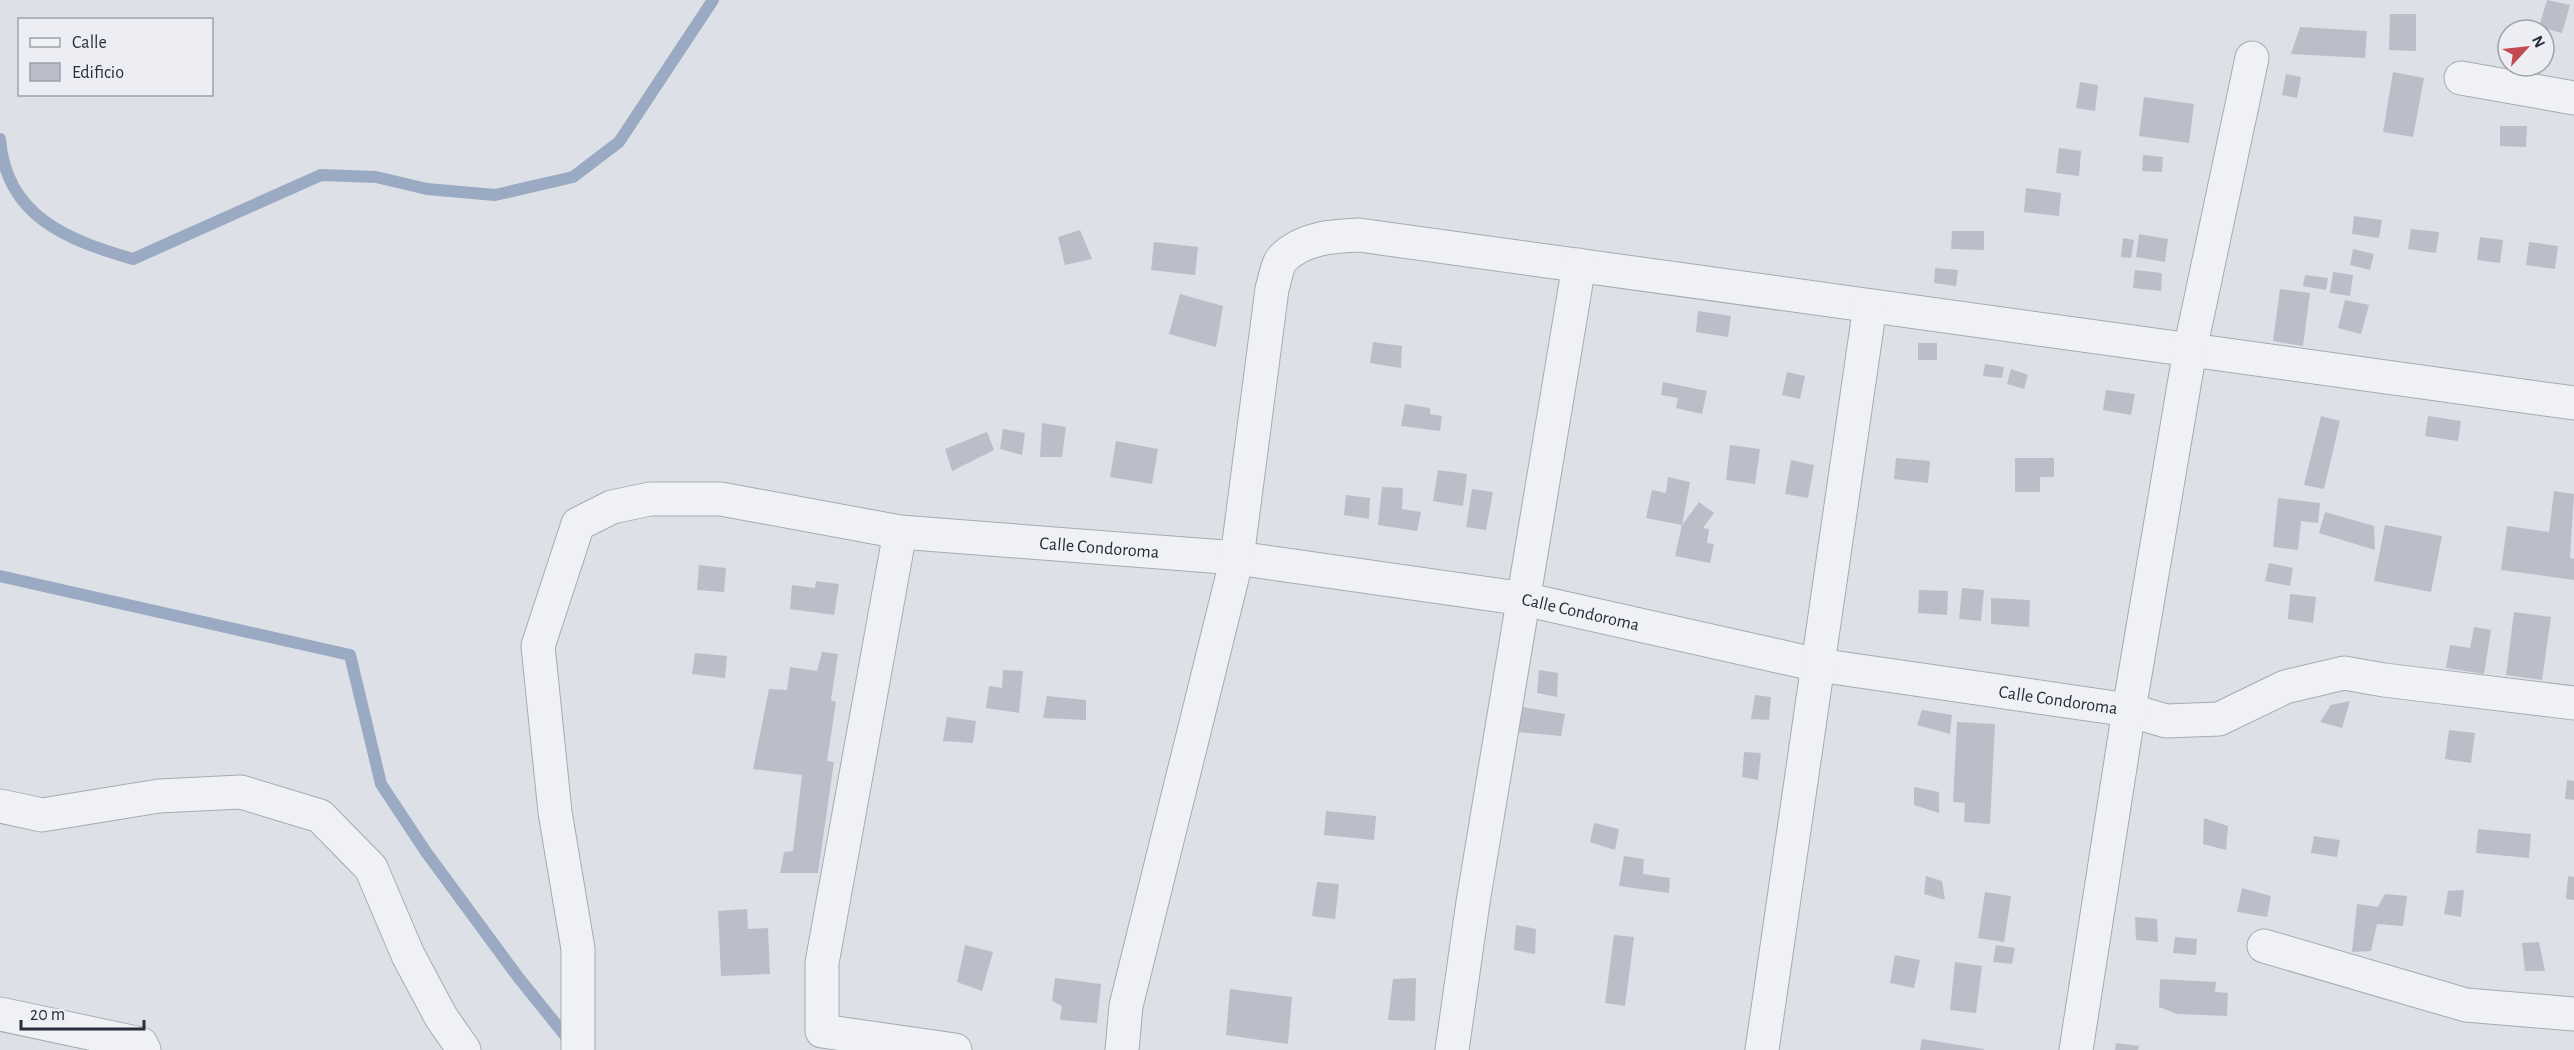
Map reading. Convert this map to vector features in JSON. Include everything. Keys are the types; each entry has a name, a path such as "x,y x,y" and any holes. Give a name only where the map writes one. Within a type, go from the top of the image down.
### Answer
{"street":[{"path":"2076,1050 2129,710 2190,350 2252,58"},
{"path":"2461,78 2574,98"},
{"path":"1122,1050 1126,1006 1237,558 1272,289 1282,259 1302,245 1331,236 1359,236 2574,404"},
{"path":"1452,1050 1473,902 1579,265"},
{"path":"1762,1050 1870,306"},
{"name":"Calle Condoroma","path":"578,1050 578,949 555,812 538,646 578,524 612,507 650,499 721,499 900,532 1237,558 1524,598 1818,665 2129,710 2166,721 2220,719 2285,687 2344,673 2574,703"},
{"path":"900,532 822,963 822,1031 955,1050"},
{"path":"0,806 42,815 159,796 242,792 320,816 371,868 408,955 441,1017 464,1050"},
{"path":"2264,946 2466,1005 2574,1014"},
{"path":"0,1014 141,1044 144,1050"}],"building":[{"path":"2547,0 2570,5 2562,33 2556,31 2556,18 2542,18"},
{"path":"2390,14 2416,14 2416,51 2389,50"},
{"path":"2300,27 2367,31 2365,58 2291,54"},
{"path":"2393,72 2424,78 2413,137 2383,132"},
{"path":"2286,74 2301,77 2297,98 2282,95"},
{"path":"2080,82 2098,85 2095,111 2076,108"},
{"path":"2144,97 2194,104 2189,143 2139,136"},
{"path":"2500,126 2527,126 2526,147 2500,146"},
{"path":"2059,148 2081,151 2079,176 2056,173"},
{"path":"2143,155 2163,157 2162,172 2142,171"},
{"path":"2026,188 2061,193 2059,216 2024,212"},
{"path":"2354,216 2382,220 2379,238 2352,234"},
{"path":"2411,229 2439,232 2436,253 2408,249"},
{"path":"1080,230 1092,259 1065,265 1058,237"},
{"path":"1952,231 1984,231 1984,250 1951,249"},
{"path":"2139,234 2168,239 2165,262 2136,257"},
{"path":"2480,237 2503,240 2500,263 2477,260"},
{"path":"2123,238 2134,240 2131,258 2121,257"},
{"path":"1154,242 1198,247 1195,275 1151,270"},
{"path":"2529,242 2558,246 2555,269 2526,265"},
{"path":"2353,249 2374,254 2370,270 2350,265"},
{"path":"1935,268 1958,270 1956,286 1934,283"},
{"path":"2135,270 2162,273 2161,291 2133,288"},
{"path":"2333,272 2353,275 2350,296 2330,293"},
{"path":"2305,275 2328,278 2326,290 2303,286"},
{"path":"2280,289 2310,293 2303,346 2273,341"},
{"path":"1180,294 1223,306 1216,347 1169,334"},
{"path":"2345,300 2369,305 2361,334 2338,328"},
{"path":"1698,311 1731,316 1728,337 1696,332"},
{"path":"1373,342 1402,346 1401,368 1370,363"},
{"path":"1918,343 1937,343 1937,360 1918,360"},
{"path":"1985,364 2004,367 2002,378 1983,376"},
{"path":"2011,369 2028,375 2024,389 2007,384"},
{"path":"1787,372 1805,376 1800,399 1782,395"},
{"path":"1663,382 1707,391 1702,414 1676,408 1678,398 1661,395"},
{"path":"2106,390 2135,394 2131,415 2103,410"},
{"path":"1405,404 1430,408 1430,414 1442,416 1440,431 1401,426"},
{"path":"2321,416 2340,421 2324,489 2304,485"},
{"path":"2428,416 2461,421 2458,441 2425,436"},
{"path":"1042,423 1066,427 1062,457 1040,457"},
{"path":"1003,429 1025,433 1022,455 1000,449"},
{"path":"987,432 994,450 952,471 945,449"},
{"path":"1116,441 1158,449 1152,484 1110,477"},
{"path":"1730,445 1760,449 1755,484 1726,480"},
{"path":"1896,458 1930,461 1928,483 1894,479"},
{"path":"2015,458 2054,458 2054,477 2040,477 2040,492 2015,492"},
{"path":"1791,460 1814,465 1808,498 1785,494"},
{"path":"1438,470 1467,474 1463,506 1433,501"},
{"path":"1668,477 1690,482 1682,525 1646,518 1652,490 1666,493"},
{"path":"1382,487 1403,488 1402,509 1421,512 1417,531 1378,525"},
{"path":"1472,489 1493,492 1486,530 1466,527"},
{"path":"2554,491 2574,494 2570,558 2574,559 2574,580 2501,570 2507,526 2549,532"},
{"path":"1346,495 1370,498 1369,519 1344,515"},
{"path":"2278,498 2320,503 2318,523 2301,521 2298,550 2273,547"},
{"path":"1699,502 1714,513 1703,528 1709,529 1707,543 1714,544 1710,563 1675,556 1682,525"},
{"path":"2325,512 2374,526 2375,550 2319,533"},
{"path":"2385,525 2442,536 2431,592 2374,581"},
{"path":"2269,563 2293,568 2290,586 2265,581"},
{"path":"699,565 726,568 724,592 697,590"},
{"path":"816,581 839,584 834,615 790,609 792,585 815,588"},
{"path":"1962,588 1984,590 1981,621 1959,619"},
{"path":"1919,590 1948,591 1947,615 1918,613"},
{"path":"2290,594 2316,597 2313,623 2288,619"},
{"path":"1991,598 2030,600 2029,627 1991,624"},
{"path":"2514,612 2551,617 2542,680 2506,675"},
{"path":"2474,627 2491,630 2484,674 2446,668 2450,645 2470,648"},
{"path":"822,652 838,654 831,700 836,702 827,761 834,762 818,873 780,873 784,852 793,851 802,775 753,769 769,689 787,690 790,667 817,671"},
{"path":"695,653 727,656 725,678 692,674"},
{"path":"1003,670 1023,671 1019,713 986,708 989,686 1002,688"},
{"path":"1539,670 1558,673 1557,697 1537,693"},
{"path":"1755,695 1771,697 1769,720 1751,719"},
{"path":"1047,696 1086,700 1086,720 1043,718"},
{"path":"2350,701 2342,728 2320,722 2331,705"},
{"path":"1522,707 1565,714 1561,736 1518,732"},
{"path":"1922,710 1952,715 1950,734 1917,725"},
{"path":"947,717 976,721 973,743 943,741"},
{"path":"1957,722 1995,724 1990,824 1964,822 1965,803 1953,802"},
{"path":"2449,730 2475,733 2471,763 2445,759"},
{"path":"1744,752 1761,753 1758,780 1742,777"},
{"path":"2567,780 2574,781 2574,800 2565,799"},
{"path":"1914,787 1939,792 1939,813 1914,805"},
{"path":"1326,811 1376,816 1374,840 1324,835"},
{"path":"2204,818 2228,826 2226,850 2203,844"},
{"path":"1594,823 1619,829 1615,850 1590,842"},
{"path":"2478,829 2531,834 2529,858 2476,853"},
{"path":"2314,836 2340,840 2337,857 2311,853"},
{"path":"1624,856 1644,859 1643,874 1670,878 1669,893 1619,886"},
{"path":"1926,876 1942,881 1945,900 1924,894"},
{"path":"2568,876 2574,877 2574,900 2566,899"},
{"path":"1317,882 1339,884 1335,919 1312,916"},
{"path":"2242,888 2271,896 2267,917 2237,912"},
{"path":"2464,890 2461,917 2444,914 2448,891"},
{"path":"1985,892 2011,896 2004,942 1978,938"},
{"path":"2385,894 2407,896 2403,926 2377,924 2371,951 2352,952 2357,904 2378,907"},
{"path":"747,909 748,929 768,928 770,974 721,976 718,911"},
{"path":"2135,917 2157,919 2158,942 2136,940"},
{"path":"1516,925 1536,929 1535,954 1514,950"},
{"path":"1614,935 1634,937 1625,1006 1605,1003"},
{"path":"2175,937 2197,939 2196,955 2173,953"},
{"path":"2539,942 2545,971 2525,971 2522,943"},
{"path":"965,945 993,952 982,991 957,982"},
{"path":"1996,945 2015,948 2012,964 1993,962"},
{"path":"1895,955 1920,960 1914,988 1890,983"},
{"path":"1955,962 1982,966 1976,1013 1950,1010"},
{"path":"1055,978 1101,984 1097,1023 1060,1020 1062,1006 1052,1001"},
{"path":"1416,978 1415,1021 1388,1020 1393,979"},
{"path":"2160,979 2216,982 2215,992 2228,993 2227,1016 2177,1014 2159,1007"},
{"path":"1230,989 1292,997 1288,1044 1226,1035"},
{"path":"1922,1039 1984,1049 1984,1050 1920,1050"},
{"path":"2116,1043 2139,1046 2138,1050 2115,1050"}],"waterway":[{"path":"0,139 5,166 14,188 44,221 86,243 133,259 321,175 376,177 427,189 495,195 573,177 619,142 713,0"},
{"path":"0,576 350,655 381,784 426,852 518,977 572,1044"}]}
